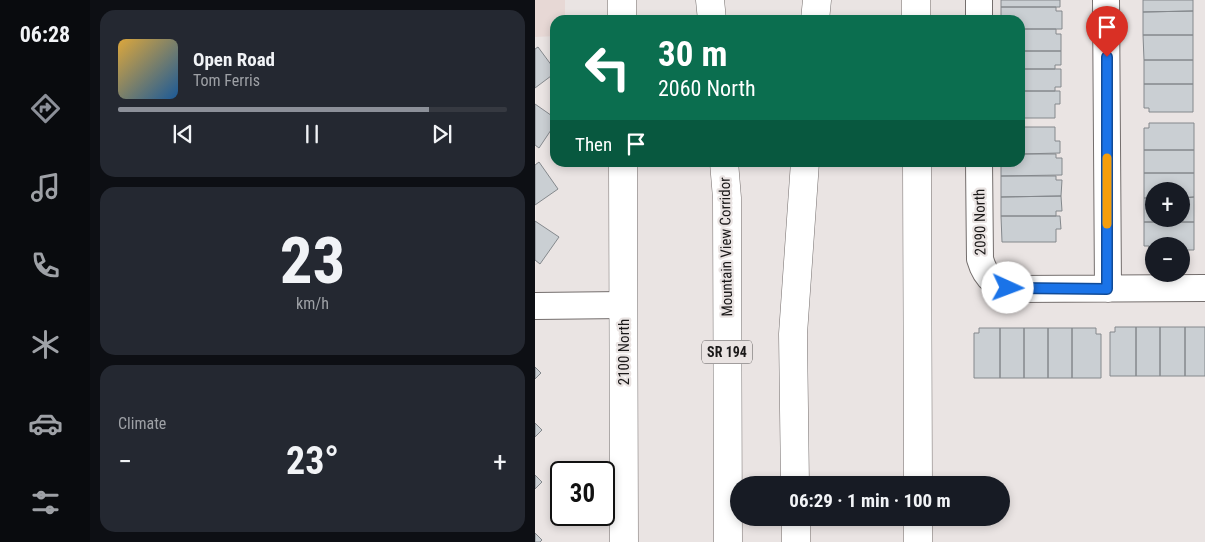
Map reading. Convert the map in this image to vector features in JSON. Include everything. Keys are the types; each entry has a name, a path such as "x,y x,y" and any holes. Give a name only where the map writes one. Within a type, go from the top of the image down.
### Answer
{"main road":[{"path":"622,0 622,15"},
{"path":"710,0 712,15"},
{"path":"816,15 817,0"},
{"path":"916,0 916,15"},
{"name":"2100 North","path":"623,167 624,542"},
{"name":"Mountain View Corridor","path":"724,167 727,198 728,542"},
{"path":"795,476 793,334 805,167"},
{"path":"917,167 918,476"},
{"path":"796,526 796,542"},
{"path":"918,526 918,542"}],"street":[{"path":"979,0 979,15"},
{"path":"1106,0 1107,289 1205,288"},
{"name":"2090 North","path":"979,167 980,259 983,270 990,278 1008,288 1107,289"},
{"path":"535,306 623,305"}],"shaded area":[{"path":"535,0 565,0 565,15 550,15 550,36 535,37"}],"building":[{"path":"1001,0 1060,0 1060,7 1001,7"},
{"path":"1143,0 1193,0 1193,11 1143,12"},
{"path":"1001,7 1056,7 1056,11 1062,11 1062,29 1025,29 1025,15 1001,15"},
{"path":"1193,11 1193,35 1143,35 1143,12"},
{"path":"1025,29 1056,29 1056,34 1061,34 1061,51 1025,51"},
{"path":"1143,35 1193,35 1193,60 1144,60"},
{"path":"538,47 550,63 550,77 535,88 535,49"},
{"path":"1025,51 1061,51 1061,65 1055,65 1055,69 1025,69"},
{"path":"1144,60 1193,60 1193,84 1144,84"},
{"path":"1025,69 1061,69 1061,87 1055,87 1055,91 1025,91"},
{"path":"1144,84 1193,84 1193,112 1149,112 1149,108 1144,108"},
{"path":"1025,91 1060,91 1060,104 1055,104 1055,118 1025,118"},
{"path":"535,104 550,114 550,132 539,148 535,145"},
{"path":"1149,123 1194,123 1194,150 1144,150 1144,128 1149,128"},
{"path":"1025,127 1055,127 1055,141 1060,141 1060,153 1025,154"},
{"path":"1144,150 1194,150 1194,173 1144,173"},
{"path":"1025,154 1056,154 1056,158 1062,158 1062,175 1001,176 1001,167 1025,167"},
{"path":"539,162 558,189 535,205 535,165"},
{"path":"1144,173 1194,173 1194,197 1190,197 1190,182 1145,182 1144,198"},
{"path":"1001,176 1056,176 1056,180 1062,180 1061,196 1001,197"},
{"path":"1061,196 1062,211 1056,211 1056,216 1001,216 1001,197"},
{"path":"1190,197 1194,197 1194,222 1190,222"},
{"path":"1145,198 1145,222 1144,222"},
{"path":"1001,216 1060,216 1061,229 1056,229 1056,242 1002,242"},
{"path":"535,221 559,237 540,264 535,260"},
{"path":"1144,222 1145,227 1190,227 1190,222 1194,222 1194,250 1190,250 1190,237 1145,237 1144,246"},
{"path":"1115,327 1136,327 1136,376 1110,376 1110,332 1115,332"},
{"path":"1136,327 1160,327 1160,376 1136,376"},
{"path":"1160,327 1185,327 1185,376 1160,376"},
{"path":"1185,327 1205,327 1205,376 1185,376"},
{"path":"979,328 1000,328 1000,378 974,378 974,333 979,333"},
{"path":"1000,328 1024,328 1024,378 1000,378"},
{"path":"1024,328 1048,328 1048,378 1024,378"},
{"path":"1048,328 1072,328 1072,378 1048,378"},
{"path":"1072,328 1096,328 1096,334 1101,334 1101,378 1072,378"},
{"path":"535,367 541,373 535,379"},
{"path":"535,423 542,430 535,437"},
{"path":"535,475 542,482 535,489"},
{"path":"535,533 542,540 540,542 535,542"}],"slow traffic":[{"path":"1107,158 1107,224"}],"route":[{"path":"1008,288 1107,289 1107,57"}]}
